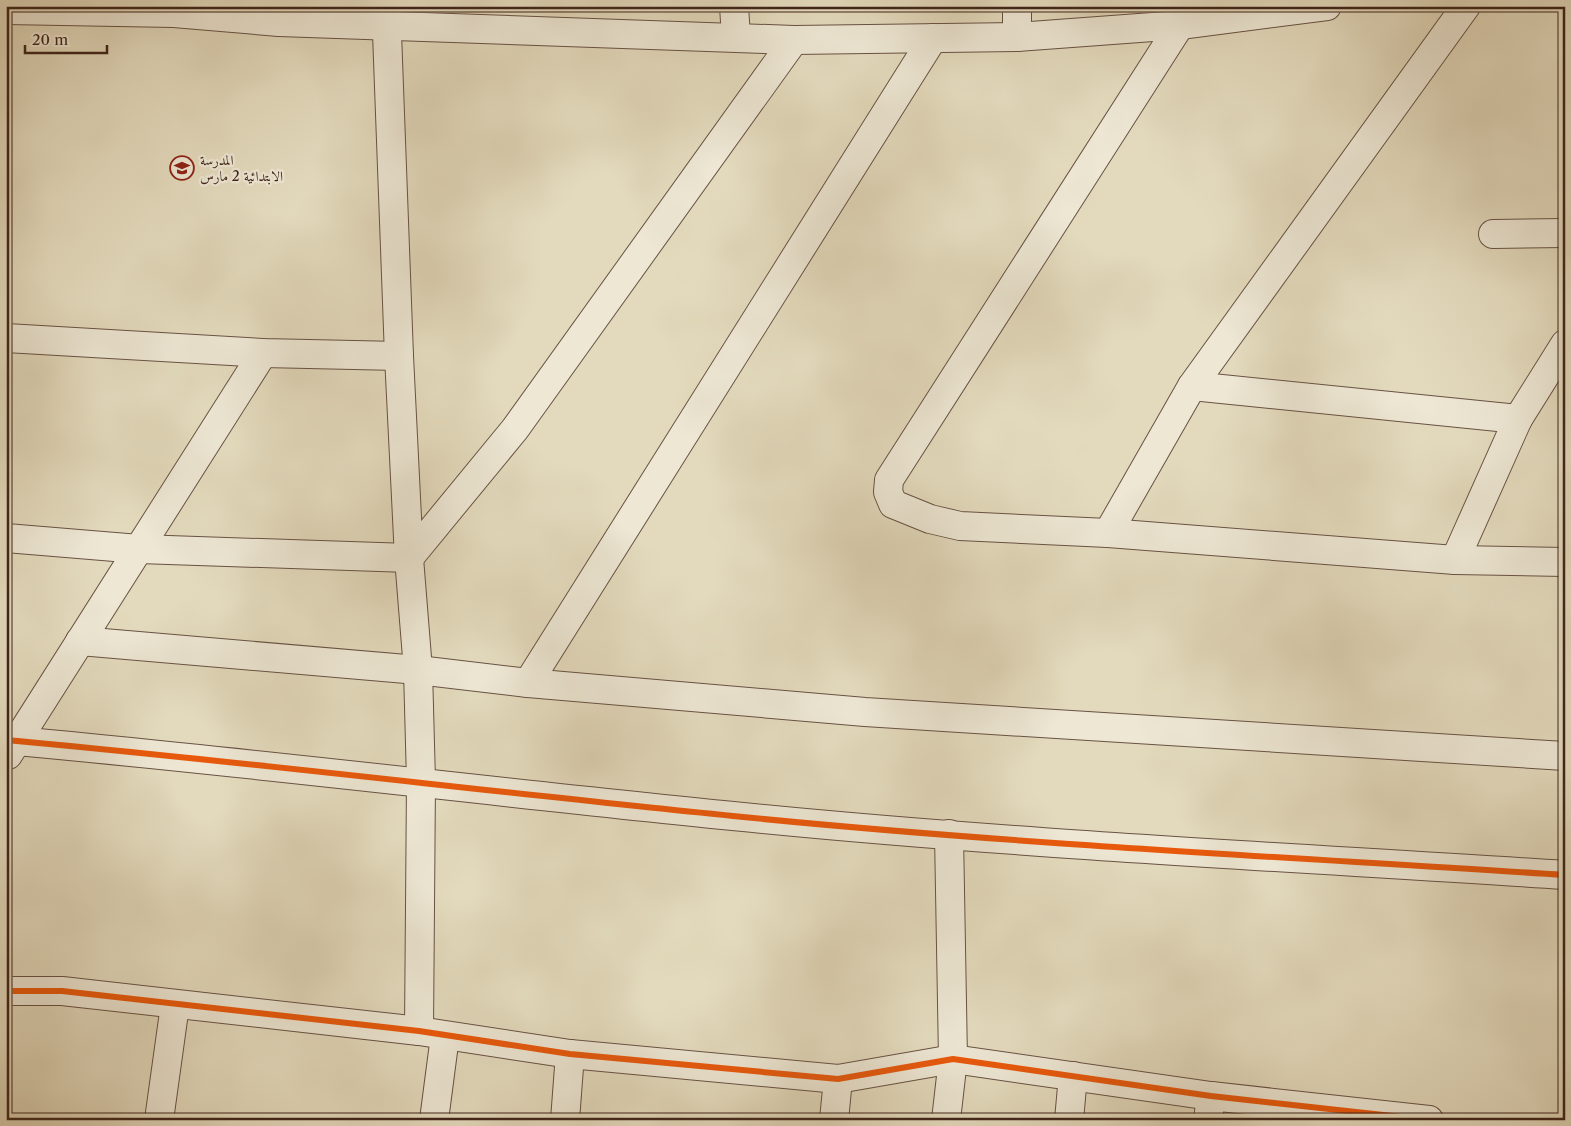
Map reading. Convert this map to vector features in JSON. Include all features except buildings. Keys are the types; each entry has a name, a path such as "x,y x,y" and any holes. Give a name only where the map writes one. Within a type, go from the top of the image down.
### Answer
{"street":[{"path":"734,6 736,37"},
{"path":"1017,6 1017,37"},
{"path":"6,10 174,10 279,22 387,16 794,40 1017,37 1180,25 1327,6"},
{"path":"1108,533 1192,386 1466,6"},
{"path":"387,16 399,356 409,558 418,670 421,781 419,1031"},
{"path":"1180,25 889,480 888,492 893,504 930,519 960,526 1108,533 1455,560 1565,562"},
{"path":"528,683 933,38"},
{"path":"409,558 515,429 794,40"},
{"path":"1493,234 1565,233"},
{"path":"6,338 263,353 399,356"},
{"path":"1455,560 1518,419 1565,344"},
{"path":"263,353 80,642 10,746 421,781 735,816 949,834 1565,875"},
{"path":"1192,386 1518,419"},
{"path":"6,538 139,549 409,558"},
{"path":"80,642 418,670 528,683 865,712 1565,756"},
{"path":"946,1120 953,1059 949,834"},
{"path":"6,991 62,991 419,1031 570,1054 838,1079 953,1059 1073,1076 1210,1108 1429,1120"},
{"path":"159,1120 175,1005"},
{"path":"434,1120 445,1036"},
{"path":"565,1120 570,1054"},
{"path":"1069,1120 1073,1076"},
{"path":"834,1120 838,1079"}],"cycle path":[{"path":"6,740 837,826 1045,842 1565,875"},
{"path":"6,991 62,991 419,1031 570,1054 838,1079 953,1059 1211,1096 1429,1120"}],"place":[{"name":"المدرسة الابتدائية 2 مارس","path":"182,168"}]}
